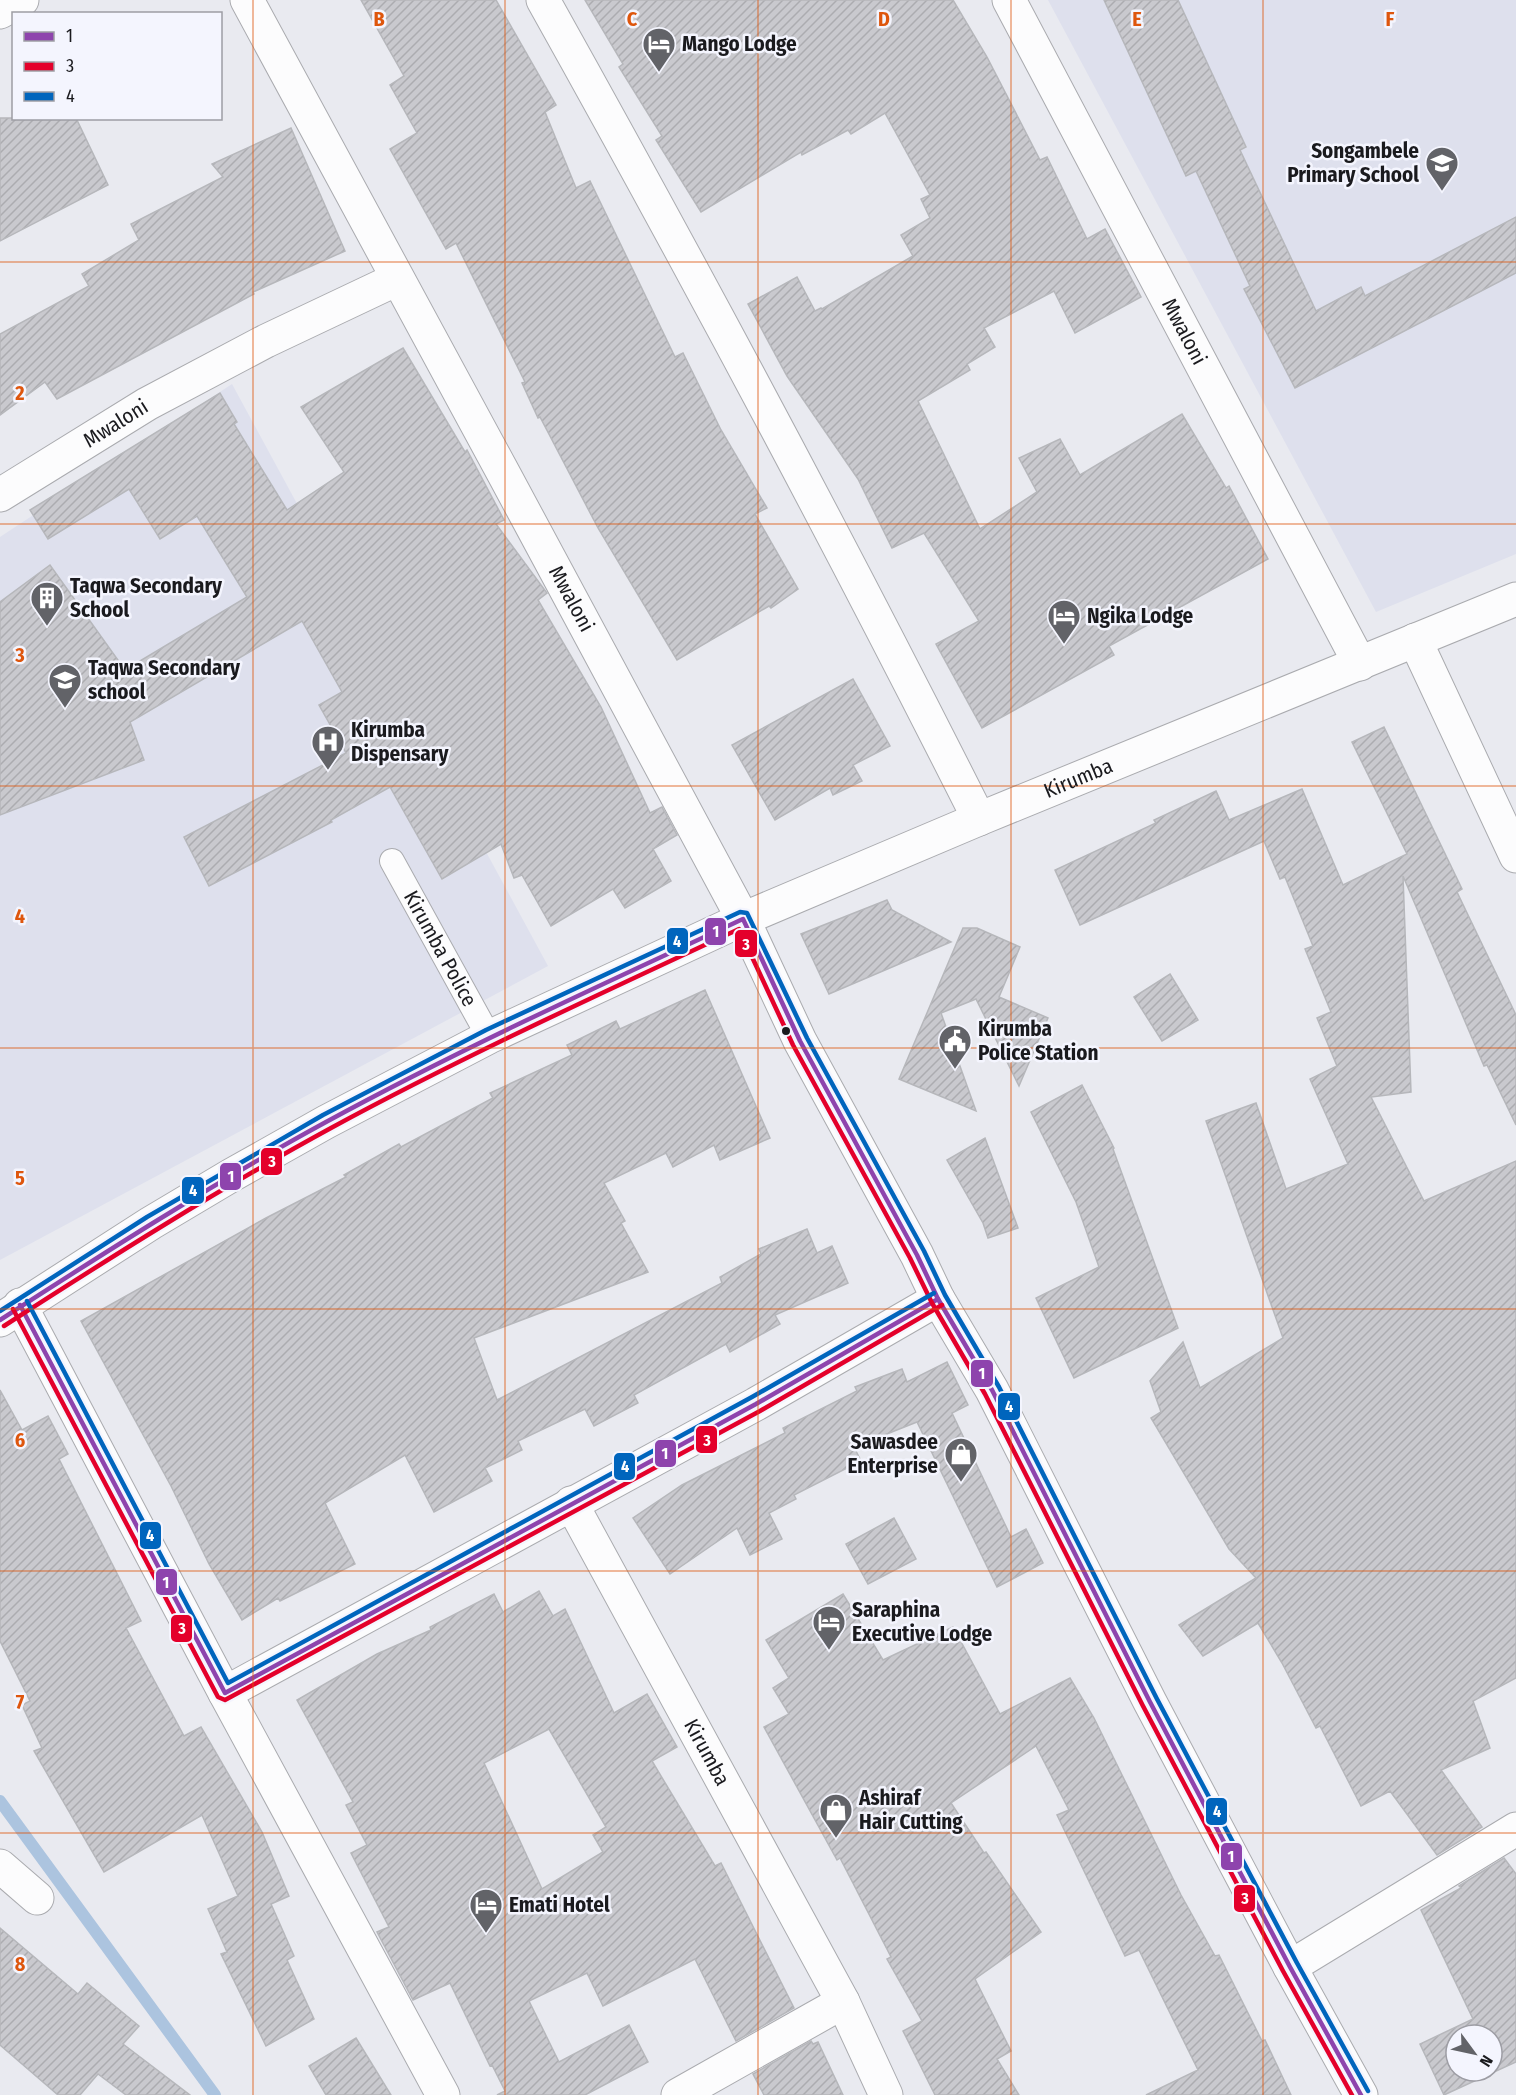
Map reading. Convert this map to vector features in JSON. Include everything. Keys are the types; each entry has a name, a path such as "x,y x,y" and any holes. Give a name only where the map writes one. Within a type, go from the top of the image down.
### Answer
{"street":[{"path":"0,12 22,0"},
{"name":"Mwaloni","path":"247,0 592,634 743,919"},
{"path":"543,0 636,166 774,422 883,628 979,819"},
{"name":"Mwaloni","path":"1010,0 1360,664"},
{"name":"Mwaloni","path":"0,495 157,399 266,341 397,279"},
{"name":"Kirumba","path":"743,919 979,819 1516,599"},
{"path":"1415,640 1516,856"},
{"path":"442,2095 225,1693 10,1313 151,1223 326,1122 489,1037 743,919 800,1041 938,1299 992,1390 1150,1702 1290,1967 1361,2095"},
{"path":"225,1693 756,1404 938,1299"},
{"name":"Kirumba","path":"571,1503 843,2002 886,2095"},
{"path":"1290,1967 1516,1829"},
{"path":"0,1866 37,1898"},
{"path":"678,2095 843,2002"}],"lane":[{"name":"Kirumba Police","path":"392,861 489,1037"}],"shaded area":[{"path":"1048,0 1516,0 1516,554 1376,612"},
{"path":"232,384 548,966 0,1260 0,537"}],"building":[{"path":"361,0 496,0 556,105 545,112 576,188 590,181 675,357 683,353 721,430 767,508 755,514 798,589 771,608 769,606 677,660 598,528 540,417 538,418 522,383 525,382 456,243 446,249 390,149 417,133 390,85 404,76"},
{"path":"585,0 953,0 987,57 1040,160 1047,157 1087,239 1105,229 1141,297 1075,333 1054,291 984,328 995,347 967,364 970,370 918,401 980,529 1037,492 1019,458 1060,439 1080,475 1182,414 1226,488 1229,486 1268,559 1109,646 1114,655 982,728 936,644 979,621 924,533 892,548 858,479 787,376 748,304 797,277 815,311 822,309 913,256 901,235 930,218 921,199 930,195 885,113 851,134 848,130 802,155 801,152 701,212 656,140 662,136 619,67 623,64"},
{"path":"1104,0 1178,0 1246,147 1240,150 1316,311 1361,287 1365,296 1516,217 1516,273 1295,388 1244,289 1250,286 1196,171 1186,176"},
{"path":"0,118 77,120 108,185 0,241"},
{"path":"291,128 345,251 253,292 254,294 57,399 45,382 0,415 0,334 89,286 82,274 139,240 131,224 223,177 212,164"},
{"path":"403,348 465,452 467,450 504,520 496,524 547,593 538,600 601,707 650,813 662,807 677,835 653,849 671,881 625,908 613,889 551,926 522,875 514,878 501,844 442,879 390,787 331,820 332,822 209,886 184,837 346,753 319,705 342,692 302,621 130,722 144,760 0,815 0,602 50,565 125,670 247,597 197,516 160,539 129,489 48,539 30,510 220,393 237,422 234,424 287,510 344,472 301,407"},
{"path":"853,679 890,746 853,765 862,781 833,795 830,788 775,820 732,745"},
{"path":"1384,727 1462,889 1457,892 1516,1015 1516,1125 1487,1065 1484,1066 1403,876 1411,1092 1371,1097 1424,1201 1516,1161 1516,1678 1473,1701 1490,1748 1441,1770 1482,1827 1437,1855 1390,1791 1361,1806 1320,1726 1316,1728 1258,1623 1203,1656 1179,1625 1256,1578 1229,1549 1151,1418 1161,1412 1150,1381 1183,1342 1200,1388 1283,1338 1206,1121 1256,1103 1286,1189 1348,1164 1310,1079 1337,1066 1317,1018 1331,1012 1305,949 1313,946 1285,877 1280,879 1264,841 1080,925 1055,870 1156,823 1154,820 1216,791 1229,820 1302,789 1343,885 1407,854 1352,742"},
{"path":"887,900 892,910 951,942 829,994 801,934"},
{"path":"963,928 977,928 1020,947 999,997 1048,1018 1019,1086 976,999 941,1013 976,1111 899,1079"},
{"path":"1170,974 1198,1020 1162,1041 1134,997"},
{"path":"705,990 770,1138 720,1160 714,1145 673,1167 666,1153 604,1183 625,1221 621,1223 648,1272 474,1338 497,1400 722,1283 720,1277 761,1254 759,1249 807,1229 817,1253 832,1246 848,1283 775,1315 780,1324 730,1352 726,1344 634,1395 638,1403 594,1426 585,1409 518,1441 522,1450 485,1468 492,1481 434,1512 405,1455 325,1503 355,1564 280,1601 278,1598 242,1620 209,1564 171,1486 81,1321 266,1218 346,1177 344,1175 399,1144 401,1147 493,1098 490,1093 572,1055 567,1045 616,1021 620,1029"},
{"path":"1082,1085 1114,1148 1178,1328 1074,1378 1036,1298 1099,1267 1076,1202 1031,1112"},
{"path":"985,1138 1018,1228 988,1238 983,1223 947,1160"},
{"path":"947,1362 968,1405 952,1413 1011,1537 1026,1529 1043,1563 997,1587 917,1422 854,1447 861,1461 794,1495 796,1499 769,1513 782,1539 750,1555 737,1528 670,1574 633,1518 682,1485 785,1433 783,1428 857,1391 855,1387 902,1369 907,1382"},
{"path":"0,1390 22,1430 48,1416 68,1454 59,1459 141,1621 126,1628 184,1736 201,1727 262,1832 289,1896 271,1904 294,1956 287,1960 314,2019 266,2046 221,1954 227,1952 208,1909 238,1896 202,1815 104,1872 34,1751 42,1748 22,1705 30,1701 0,1641"},
{"path":"894,1518 916,1559 868,1584 846,1544"},
{"path":"539,1591 553,1616 565,1609 614,1713 647,1694 677,1747 652,1761 715,1866 721,1863 794,2008 736,2041 695,1959 603,2006 587,1973 529,2001 559,2062 629,2025 648,2062 585,2095 497,2095 505,2091 492,2065 490,2066 450,1983 413,2000 377,1932 389,1927 351,1853 367,1845 346,1805 353,1802 297,1700 377,1654 431,1630 430,1627 494,1594 503,1612","holes":["549,1729 606,1827 593,1835 603,1852 542,1889 484,1763"]},
{"path":"843,1594 883,1660 953,1627 1000,1714 1070,1678 1094,1718 1181,1895 1215,1956 1219,1955 1262,2041 1265,2040 1291,2095 1146,2095 1198,2070 1139,1950 1125,1956 1057,1815 1069,1810 1036,1746 951,1803 1041,1932 975,1979 1011,2051 997,2059 1019,2095 935,2095 903,2031 922,2021 887,1959 891,1957 840,1858 837,1860 764,1727 789,1714 773,1688 789,1678 766,1640"},
{"path":"1504,1858 1516,1874 1516,2062 1504,2068 1504,2023 1465,2023 1473,2019 1421,1910 1461,1888 1459,1886"},
{"path":"0,1928 78,1994 87,1983 139,2026 123,2044 190,2095 126,2095 98,2074 80,2095 58,2095 0,2045"},
{"path":"1444,2033 1444,2083 1470,2083 1444,2095 1420,2044"},
{"path":"356,2038 391,2095 326,2095 309,2066"},
{"path":"811,2041 813,2044 818,2042 843,2095 764,2095 753,2074"}],"waterway":[{"path":"0,1801 215,2095"}],"transit line":[{"name":"4","path":"0,1311 147,1217 323,1115 486,1030 740,912 747,913 807,1038 924,1251 945,1295 999,1387 1157,1699 1297,1963 1368,2091"},
{"name":"1","path":"0,1320 202,1193 326,1122 481,1042 743,919 800,1041 917,1255 938,1299 992,1390 1150,1702 1290,1967 1361,2095"},
{"name":"3","path":"4,1326 166,1224 331,1128 482,1050 739,929 793,1045 910,1258 932,1303 985,1394 1143,1706 1283,1971 1352,2095"},
{"name":"4","path":"27,1301 228,1683 752,1397 934,1293"},
{"name":"1","path":"20,1305 225,1693 756,1404 938,1299"},
{"name":"3","path":"13,1309 218,1697 225,1700 760,1411 942,1305"}],"place":[{"name":"Mango Lodge","path":"659,73"},
{"name":"Songambele Primary School","path":"1442,192"},
{"name":"Taqwa Secondary School","path":"47,627"},
{"name":"Ngika Lodge","path":"1064,645"},
{"name":"Taqwa Secondary school","path":"65,709"},
{"name":"Kirumba Dispensary","path":"328,771"},
{"name":"Kirumba Police Station","path":"955,1070"},
{"name":"Sawasdee Enterprise","path":"961,1483"},
{"name":"Saraphina Executive Lodge","path":"829,1651"},
{"name":"Ashiraf Hair Cutting","path":"836,1839"},
{"name":"Emati Hotel","path":"486,1934"}]}
